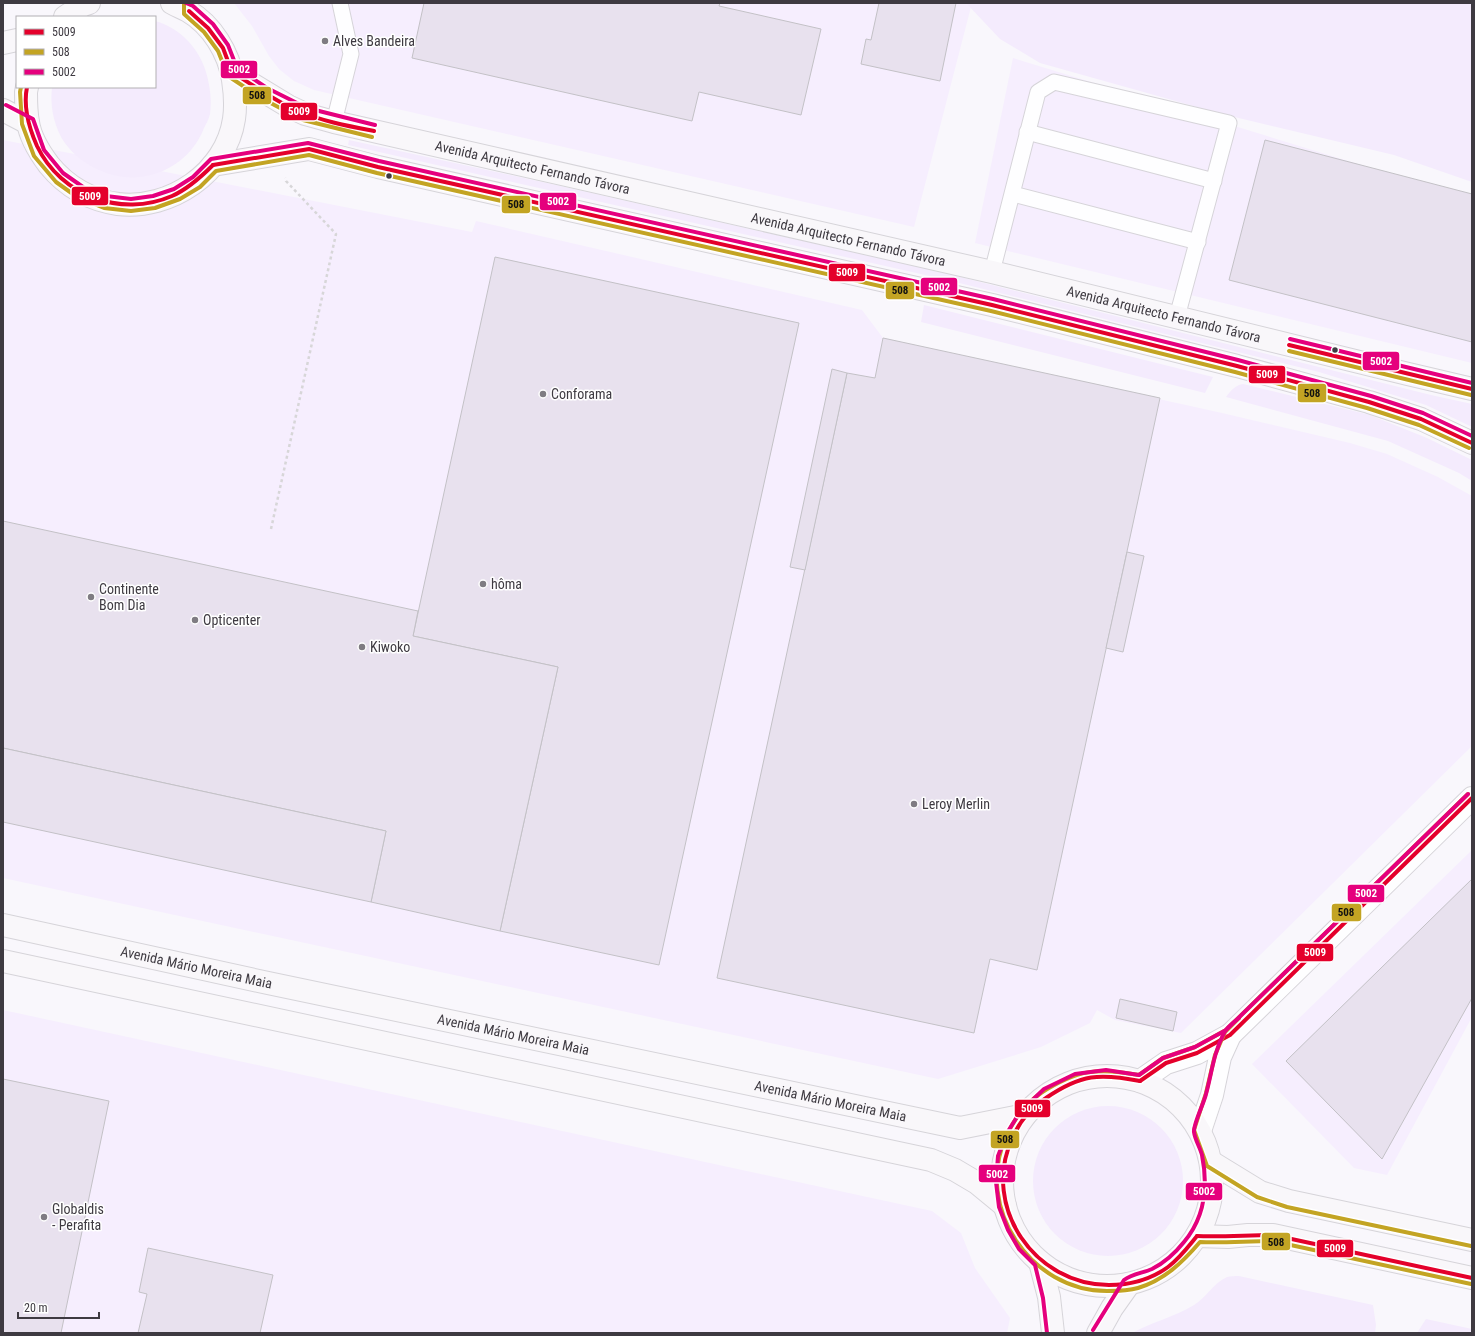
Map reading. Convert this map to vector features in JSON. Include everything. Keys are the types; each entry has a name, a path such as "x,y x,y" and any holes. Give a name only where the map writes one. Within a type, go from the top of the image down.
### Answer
{"main road":[{"path":"66,16 83,5 89,3"},
{"path":"27,88 28,123 39,153 59,177 80,192 105,202 131,205 154,202 176,194 196,182 213,165 226,144 234,120 236,96 232,72 223,48 208,28 184,6"},
{"path":"3,44 16,40"},
{"name":"Avenida Arquitecto Fernando Távora","path":"232,72 288,106 305,114 334,122 992,272 1472,389"},
{"path":"3,110 28,123"},
{"path":"213,165 309,149 386,168 992,305 1237,366 1369,402 1421,419 1472,443"},
{"name":"Avenida Mário Moreira Maia","path":"3,926 960,1128 1025,1115"},
{"path":"3,961 931,1160 954,1170 977,1184 1005,1206"},
{"path":"1106,1076 1140,1081 1164,1092 1185,1109 1200,1131 1210,1162 1212,1187 1208,1212 1197,1236 1179,1258 1155,1274 1129,1284 1097,1286 1067,1278 1040,1262 1024,1246 1012,1227 1005,1206 1002,1182 1004,1158 1012,1136 1025,1115 1047,1094 1076,1080 1106,1076"},
{"path":"1210,1162 1260,1192 1289,1201 1472,1240"},
{"path":"1197,1236 1228,1237 1273,1235 1472,1278"},
{"path":"1040,1262 1049,1297 1053,1333"},
{"path":"1098,1333 1112,1308 1129,1284"}],"street":[{"path":"1140,1081 1166,1064 1197,1053 1230,1035 1472,798"},
{"path":"1200,1131 1212,1095 1220,1056 1230,1035"}],"lane":[{"path":"334,122 351,54 340,3"},
{"path":"992,272 1038,92 1054,82 1230,123 1177,317"},
{"path":"1027,132 1214,181"},
{"path":"1012,194 1198,242"}],"path":[{"path":"271,529 336,234 286,181 280,154"}],"shaded area":[{"path":"234,3 972,3 914,227 314,90 294,81 279,69 269,56 252,26"},
{"path":"966,3 1472,3 1472,182 1394,155 1222,114 1040,63 1000,39"},
{"path":"156,21 180,33 193,47 203,63 206,72 210,88 211,109 210,116 197,143 186,155 174,165 160,172 146,176 130,177 114,175 99,170 77,156 61,137 58,131 54,119 51,100 52,88 156,88"},
{"path":"1013,58 1472,199 1472,363 975,243"},
{"path":"3,140 472,232 476,221 862,310 883,338 1222,413 1350,443 1387,454 1438,477 1472,496 1472,746 1181,1033 1115,1020 1097,1010 1090,1023 1041,1047 938,1079 3,878"},
{"path":"349,140 565,187 944,273 1472,404 1472,427 1426,405 1319,372 943,279 348,145"},
{"path":"924,305 1213,377 1205,393 921,322"},
{"path":"1243,384 1370,415 1427,438 1472,460 1472,481 1459,473 1388,441 1226,397 1234,388"},
{"path":"1472,850 1472,1017 1387,1175 1354,1168 1252,1064"},
{"path":"3,1010 932,1211 961,1233 975,1268 1010,1318 1007,1333 3,1333"},
{"path":"1108,1106 1137,1112 1161,1128 1177,1152 1183,1181 1177,1210 1161,1234 1137,1250 1108,1256 1079,1250 1055,1234 1039,1210 1033,1181 1039,1152 1055,1128 1079,1112"},
{"path":"1239,1276 1373,1305 1376,1325 1375,1333 1132,1333 1194,1305 1218,1283 1227,1277"},
{"path":"1426,1319 1472,1329 1472,1333 1417,1333"}],"building":[{"path":"424,3 720,3 719,6 821,29 801,115 699,92 692,121 412,58"},
{"path":"879,3 956,3 940,81 861,64 866,39 871,40"},
{"path":"1265,140 1472,194 1472,342 1229,280"},
{"path":"495,257 799,323 659,965 500,931 558,667 413,636"},
{"name":"Leroy Merlin","path":"883,338 1160,398 1037,970 990,959 974,1033 717,978 847,373 875,378"},
{"path":"832,369 847,373 805,570 790,567"},
{"path":"3,521 418,611 413,636 558,667 500,931 371,902 386,831 3,748"},
{"path":"1127,552 1144,556 1123,652 1106,648"},
{"path":"3,748 386,831 371,902 3,822"},
{"path":"1472,879 1472,998 1382,1159 1286,1061"},
{"path":"1120,999 1177,1012 1173,1031 1116,1018"},
{"name":"Globaldis - Perafita","path":"3,1079 109,1101 61,1333 3,1333"},
{"path":"148,1248 273,1275 260,1333 138,1333 147,1294 139,1292"}],"transit line":[{"name":"508","path":"184,3 184,14 204,32 218,51 228,76 261,98 303,120 372,137"},
{"name":"5002","path":"186,3 193,6 213,24 228,45 237,68 267,88 307,108 375,125"},
{"name":"5009","path":"189,11 208,28 223,48 232,72"},
{"name":"5009","path":"232,72 271,97 305,114 344,125 374,131"},
{"name":"508","path":"21,88 22,124 34,156 56,182 77,197 104,208 131,211 155,208 180,199 200,187 216,171 309,155 377,173 991,311 1235,372 1367,408 1419,425 1469,448"},
{"name":"5009","path":"27,88 26,110 37,146 48,163 61,178 77,190 94,198 113,203 133,204 153,202 172,196 183,190 213,165"},
{"name":"5002","path":"6,105 33,119 44,150 63,173 83,187 106,196 131,199 153,196 174,189 193,177 211,159 308,143 379,161 993,299 1238,360 1371,396 1423,413 1472,436"},
{"name":"5009","path":"213,165 309,149 378,167 992,305 1237,366 1369,402 1421,419 1472,443"},
{"name":"5002","path":"1290,339 1472,383"},
{"name":"5009","path":"1289,345 1472,389"},
{"name":"508","path":"1289,351 1471,395"},
{"name":"508","path":"1468,794 1226,1030 1195,1047 1163,1058 1139,1075 1111,1071 1088,1072 1066,1079 1035,1097 1020,1112 1006,1137 998,1164 998,1191 1004,1217 1016,1241 1033,1261 1055,1277 1080,1287 1107,1291 1119,1291 1147,1285 1172,1270 1200,1242 1272,1241 1471,1284"},
{"name":"5002","path":"1047,1333 1043,1298 1035,1265 1019,1249 1008,1230 999,1207 996,1182 998,1156 1007,1133 1020,1112 1044,1089 1075,1074 1106,1070 1139,1075 1163,1058 1195,1047 1226,1030 1468,794"},
{"name":"5009","path":"1140,1081 1166,1063 1197,1053 1230,1035 1472,798"},
{"name":"508","path":"1239,1018 1225,1032 1215,1055 1206,1093 1194,1130 1207,1166 1257,1197 1287,1207 1471,1246"},
{"name":"5002","path":"1093,1330 1124,1280 1130,1276 1156,1267 1174,1253 1184,1242 1197,1222 1201,1211 1205,1178 1202,1155 1195,1138 1194,1129 1205,1098 1220,1041 1227,1029 1239,1018"},
{"name":"5009","path":"1140,1081 1113,1077 1081,1080 1058,1090 1030,1111 1022,1121 1012,1139 1004,1165 1004,1190 1010,1215 1021,1238 1038,1257 1058,1272 1082,1282 1109,1285 1140,1281 1161,1272 1168,1267 1184,1252 1197,1236"},
{"name":"5009","path":"1197,1236 1273,1235 1472,1278"}],"place":[{"name":"Alves Bandeira","path":"325,41"},
{"name":"Conforama","path":"543,394"},
{"name":"hôma","path":"483,584"},
{"name":"Continente Bom Dia","path":"91,597"},
{"name":"Opticenter","path":"195,620"},
{"name":"Kiwoko","path":"362,647"},
{"name":"Leroy Merlin","path":"914,804"},
{"name":"Globaldis - Perafita","path":"44,1217"}]}
